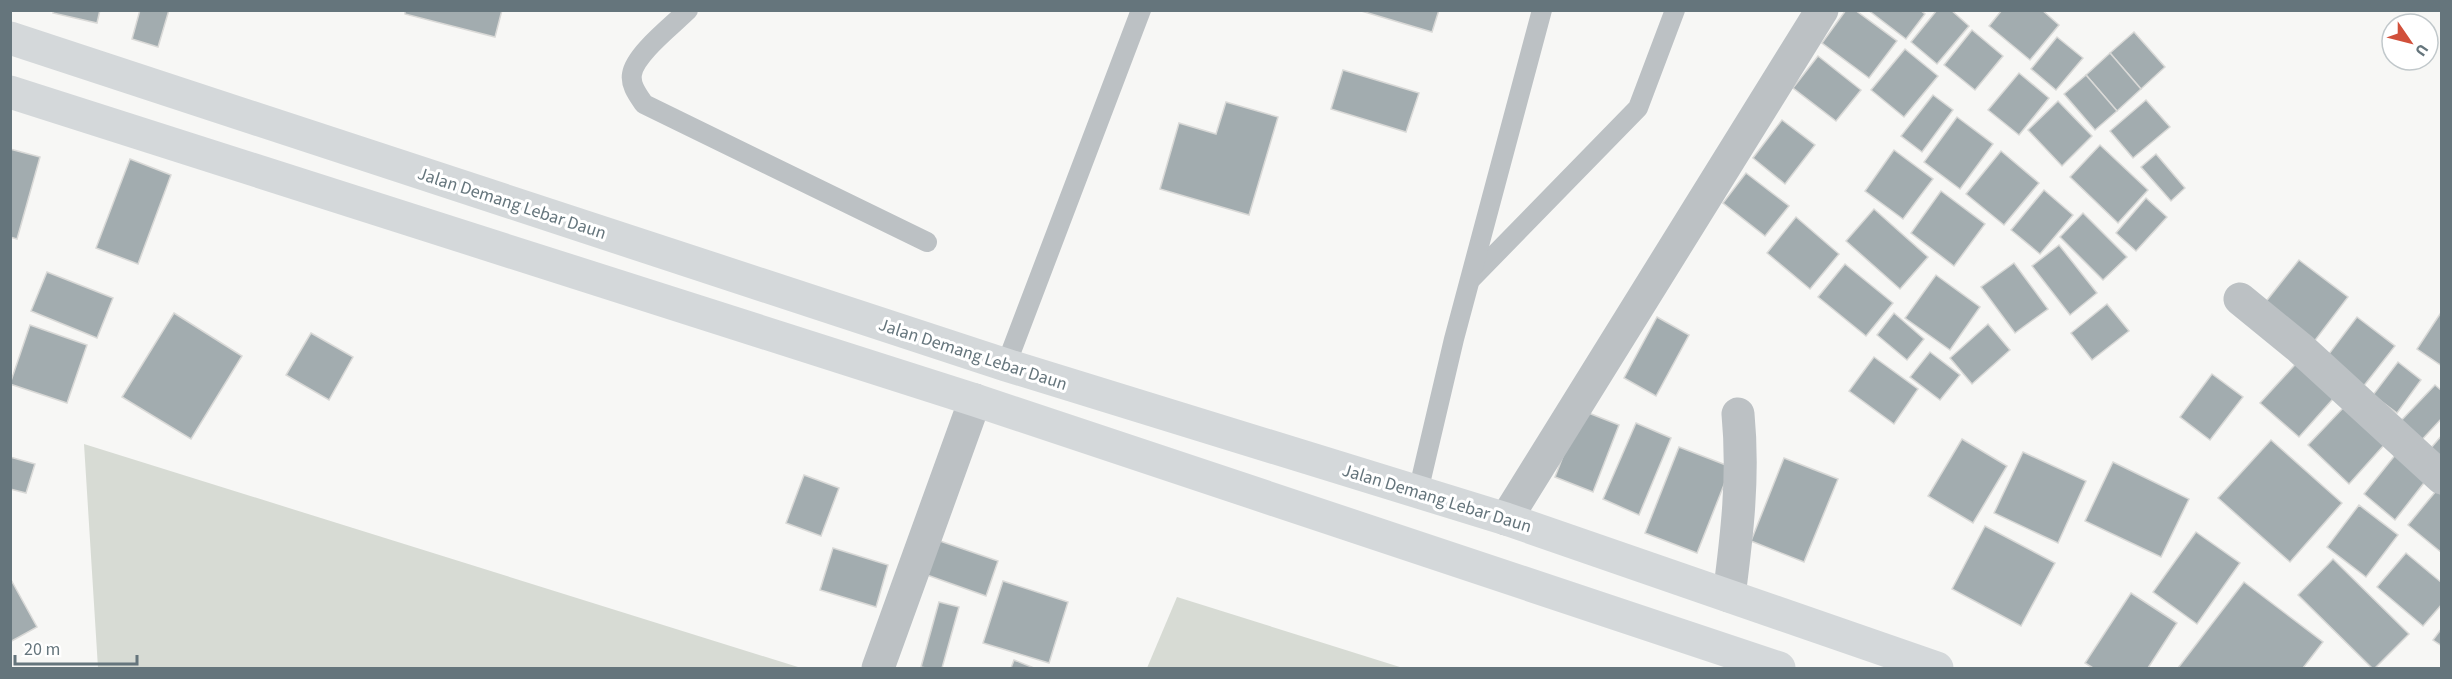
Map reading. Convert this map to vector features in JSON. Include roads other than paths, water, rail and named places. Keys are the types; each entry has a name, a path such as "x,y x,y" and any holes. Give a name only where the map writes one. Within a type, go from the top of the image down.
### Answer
{"highway":[{"name":"Jalan Demang Lebar Daun","path":"10,38 1006,365 1506,519 1936,669"},
{"path":"10,92 975,400 1779,669"}],"street":[{"path":"1506,519 1822,10"},
{"path":"2240,299 2300,348 2442,477"},
{"path":"878,669 975,400"},
{"path":"1729,596 1741,501 1742,460 1738,414"}],"lane":[{"path":"688,10 637,60 632,75 634,88 644,104 927,242"},
{"path":"1006,365 1142,10"},
{"path":"1418,492 1470,280 1542,10"},
{"path":"1470,280 1638,108 1675,10"}]}
